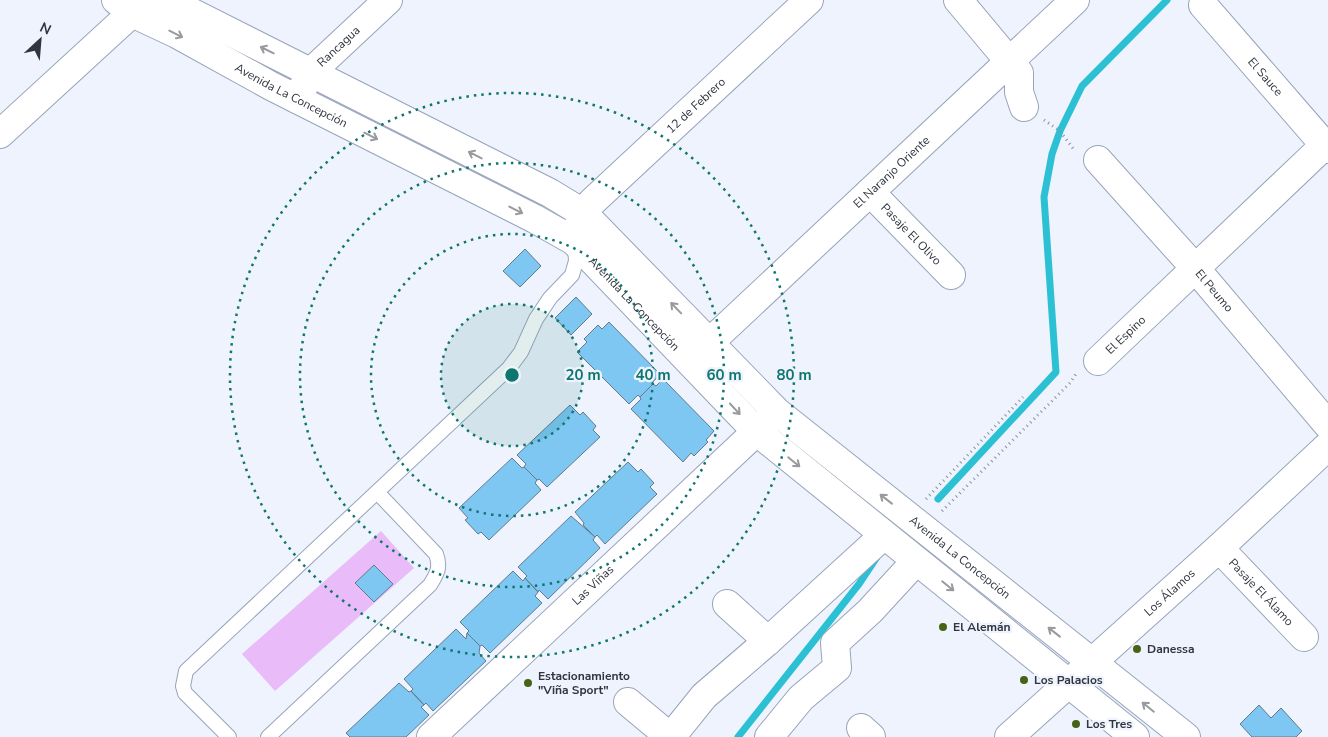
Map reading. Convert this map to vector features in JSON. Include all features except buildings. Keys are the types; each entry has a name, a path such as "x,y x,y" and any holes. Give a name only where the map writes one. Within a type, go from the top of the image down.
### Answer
{"street":[{"name":"Avenida La Concepción","path":"167,0 550,193 584,213 777,412 1186,737"},
{"name":"Rancagua","path":"296,99 311,72 388,0"},
{"name":"12 de Febrero","path":"584,213 592,202 809,0"},
{"path":"958,0 1019,73 1019,92 1024,106"},
{"name":"El Naranjo Oriente","path":"689,362 1075,0"},
{"name":"Avenida La Concepción","path":"132,4 177,34 296,99 535,219 574,241 756,431 1135,737"},
{"path":"0,134 132,4"},
{"name":"El Sauce","path":"1204,4 1327,146"},
{"name":"El Espino","path":"1098,361 1327,146"},
{"name":"El Peumo","path":"1098,160 1196,268 1328,425"},
{"name":"Pasaje El Olivo","path":"870,192 952,275"},
{"path":"574,241 584,213"},
{"name":"Las Viñas","path":"431,737 777,412"},
{"name":"Los Álamos","path":"1010,737 1219,548 1328,446"},
{"path":"628,702 670,737 704,696 768,641 884,535"},
{"name":"Pasaje El Álamo","path":"1219,548 1304,637"},
{"path":"770,737 801,698 837,668 835,643 875,605 916,561"},
{"path":"727,604 768,641"}],"lane":[{"path":"229,737 185,693 183,686 186,671 509,368 521,352 536,319 550,298 572,275 576,260 574,241"},
{"path":"572,275 603,272"},
{"path":"268,737 430,585 435,576 439,562 436,554 377,492"}],"path":[{"name":"El Espino","path":"915,522 1070,383 1080,370 1098,361"},
{"path":"915,522 933,494 1023,397"}],"shaded area":[{"path":"381,531 414,568 275,691 242,654"}],"waterway":[{"path":"938,499 1056,372 1044,197 1052,154 1060,131 1082,86 1167,0"},
{"path":"738,737 859,584 877,557"}],"place":[{"name":"El Alemán","path":"943,627"},
{"name":"Danessa","path":"1137,649"},
{"name":"Los Palacios","path":"1024,680"},
{"name":"Estacionamiento \"Viña Sport\"","path":"528,683"},
{"name":"Los Tres","path":"1076,724"}]}
